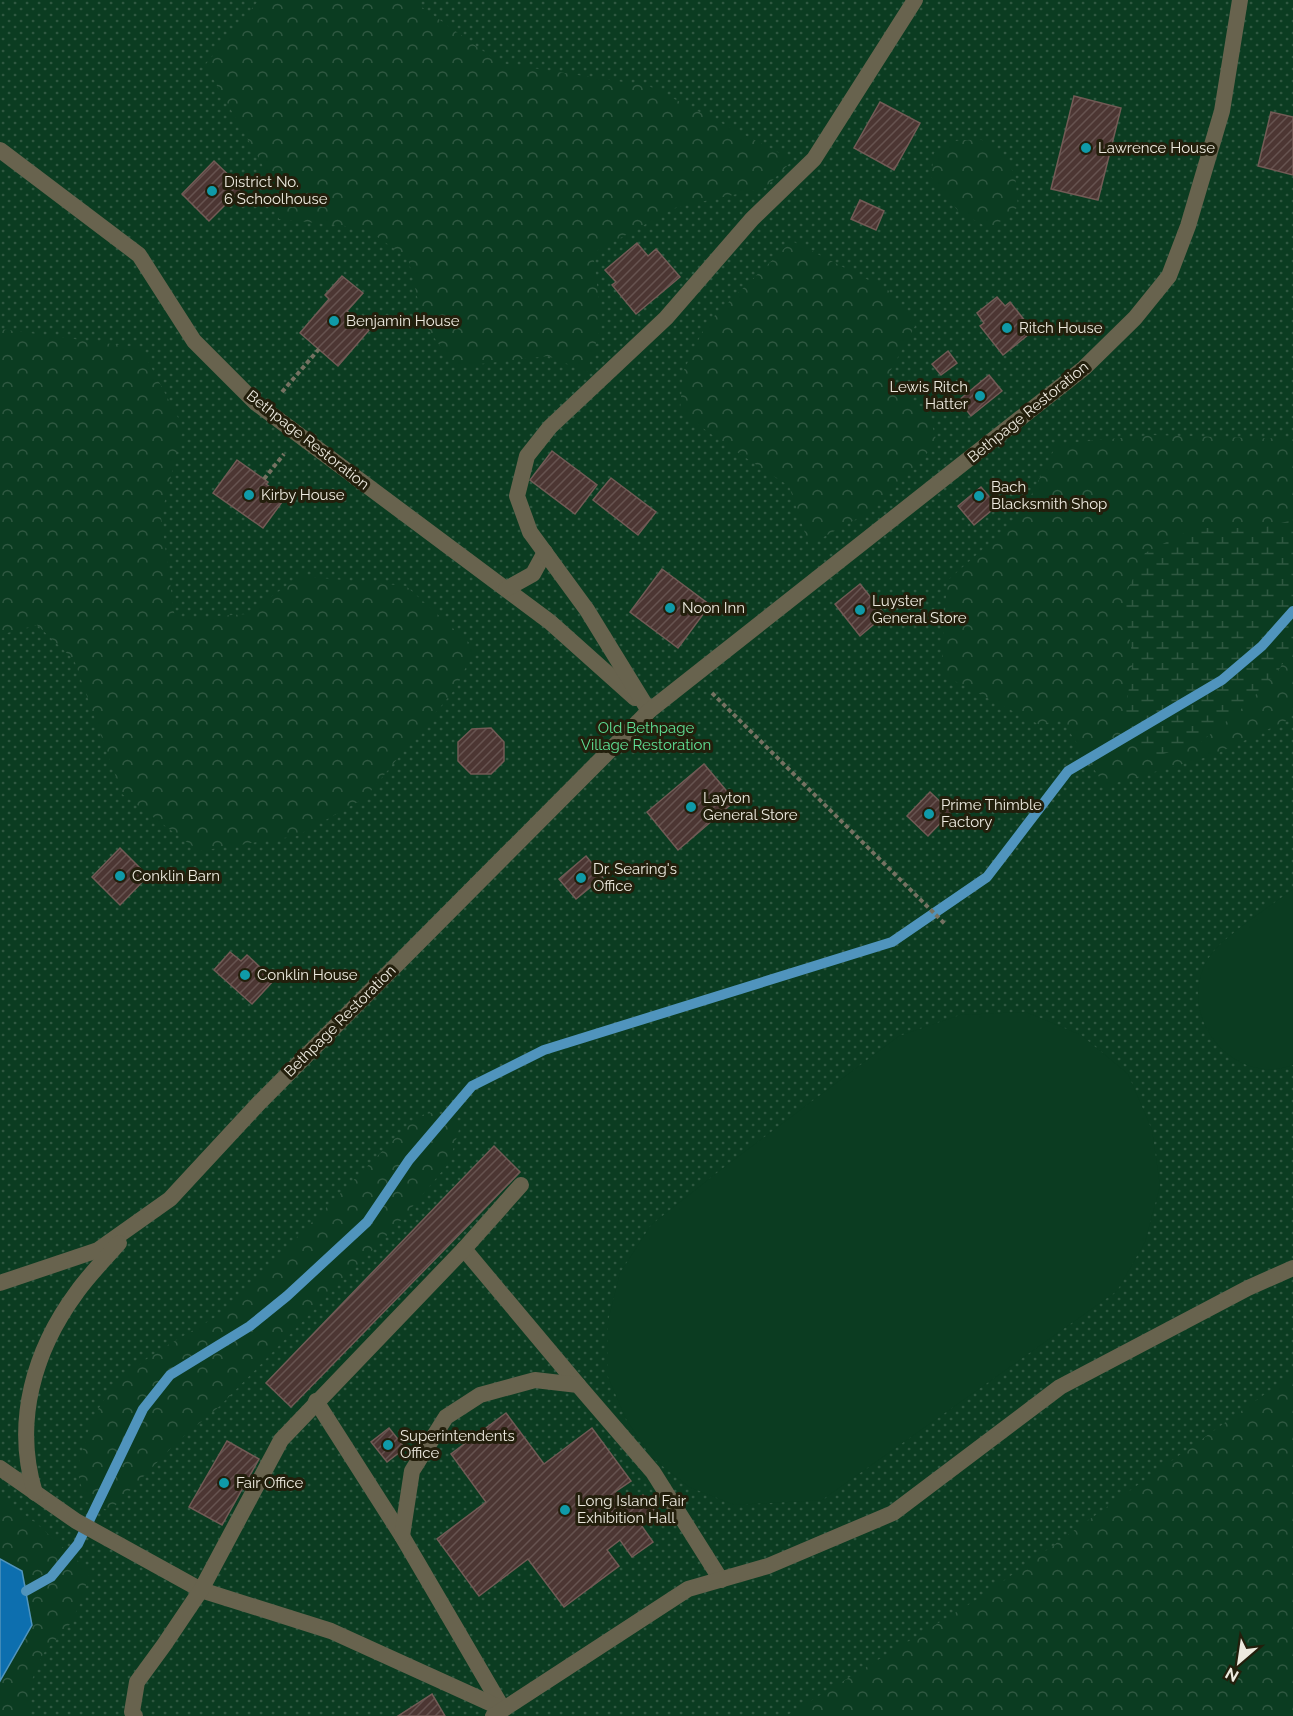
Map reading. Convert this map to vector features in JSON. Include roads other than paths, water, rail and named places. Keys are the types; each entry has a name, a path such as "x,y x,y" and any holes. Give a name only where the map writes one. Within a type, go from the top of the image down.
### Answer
{"street":[{"path":"649,711 587,610 530,532 517,496 527,456 550,427 666,318 752,219 814,159 915,0"},
{"name":"Bethpage Restoration","path":"0,1282 98,1250 170,1199 259,1103 649,711 1084,368 1135,318 1169,276 1188,226 1222,111 1240,0"},
{"name":"Bethpage Restoration","path":"0,150 139,255 194,341 256,403 550,622 649,711"},
{"path":"506,589 533,574 545,552"},
{"path":"135,1716 132,1712 136,1682 201,1590 280,1440 464,1249 521,1185"},
{"path":"35,1493 29,1474 26,1427 32,1381 53,1330 76,1292 134,1225"},
{"path":"464,1249 652,1472 721,1580"},
{"path":"498,1713 688,1589 768,1566 893,1513 1060,1387 1248,1288 1293,1268"},
{"path":"402,1536 412,1471 446,1417 480,1395 535,1380 578,1385"},
{"path":"316,1401 402,1536 498,1713"},
{"path":"0,1468 76,1521 201,1590 331,1631 498,1713"}],"water":[{"path":"0,1559 22,1571 32,1625 0,1681"}],"waterway":[{"path":"26,1591 51,1577 78,1544 143,1409 170,1375 250,1326 287,1296 367,1222 409,1160 472,1086 544,1050 892,942 987,877 1068,771 1222,680 1262,646 1293,611"}],"place":[{"name":"Lawrence House","path":"1086,148"},
{"name":"District No. 6 Schoolhouse","path":"212,191"},
{"name":"Benjamin House","path":"334,321"},
{"name":"Ritch House","path":"1007,328"},
{"name":"Lewis Ritch Hatter","path":"980,396"},
{"name":"Kirby House","path":"249,495"},
{"name":"Bach Blacksmith Shop","path":"979,496"},
{"name":"Noon Inn","path":"670,608"},
{"name":"Luyster General Store","path":"860,610"},
{"name":"Layton General Store","path":"691,807"},
{"name":"Prime Thimble Factory","path":"929,814"},
{"name":"Conklin Barn","path":"120,876"},
{"name":"Dr. Searing's Office","path":"581,878"},
{"name":"Conklin House","path":"245,975"},
{"name":"Superintendents Office","path":"388,1445"},
{"name":"Fair Office","path":"224,1483"},
{"name":"Long Island Fair Exhibition Hall","path":"565,1510"}],"park label":[{"name":"Old Bethpage Village Restoration","path":"646,736"}]}
